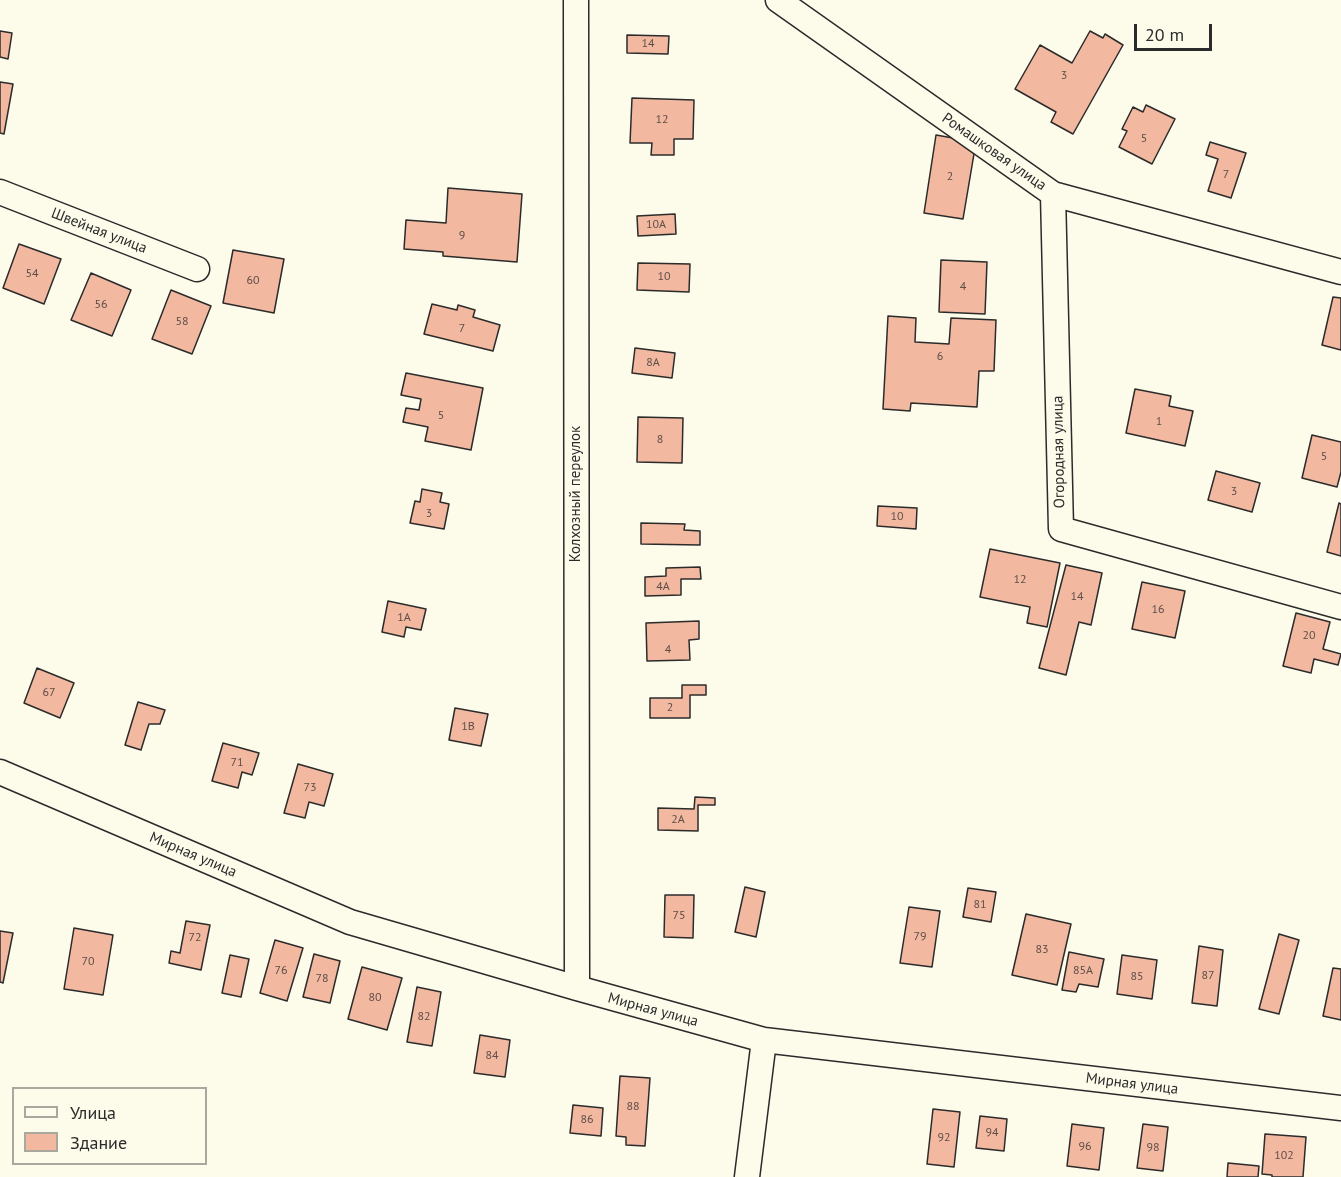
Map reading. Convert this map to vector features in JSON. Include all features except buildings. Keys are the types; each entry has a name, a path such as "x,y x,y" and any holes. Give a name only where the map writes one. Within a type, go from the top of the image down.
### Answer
{"street":[{"name":"Колхозный переулок","path":"576,0 576,988"},
{"name":"Ромашковая улица","path":"778,0 1053,194 1341,272"},
{"name":"Швейная улица","path":"0,192 197,269"},
{"name":"Огородная улица","path":"1053,194 1061,528 1341,607"},
{"name":"Мирная улица","path":"0,772 350,922 764,1040 1341,1108"},
{"path":"747,1177 764,1040"}]}
